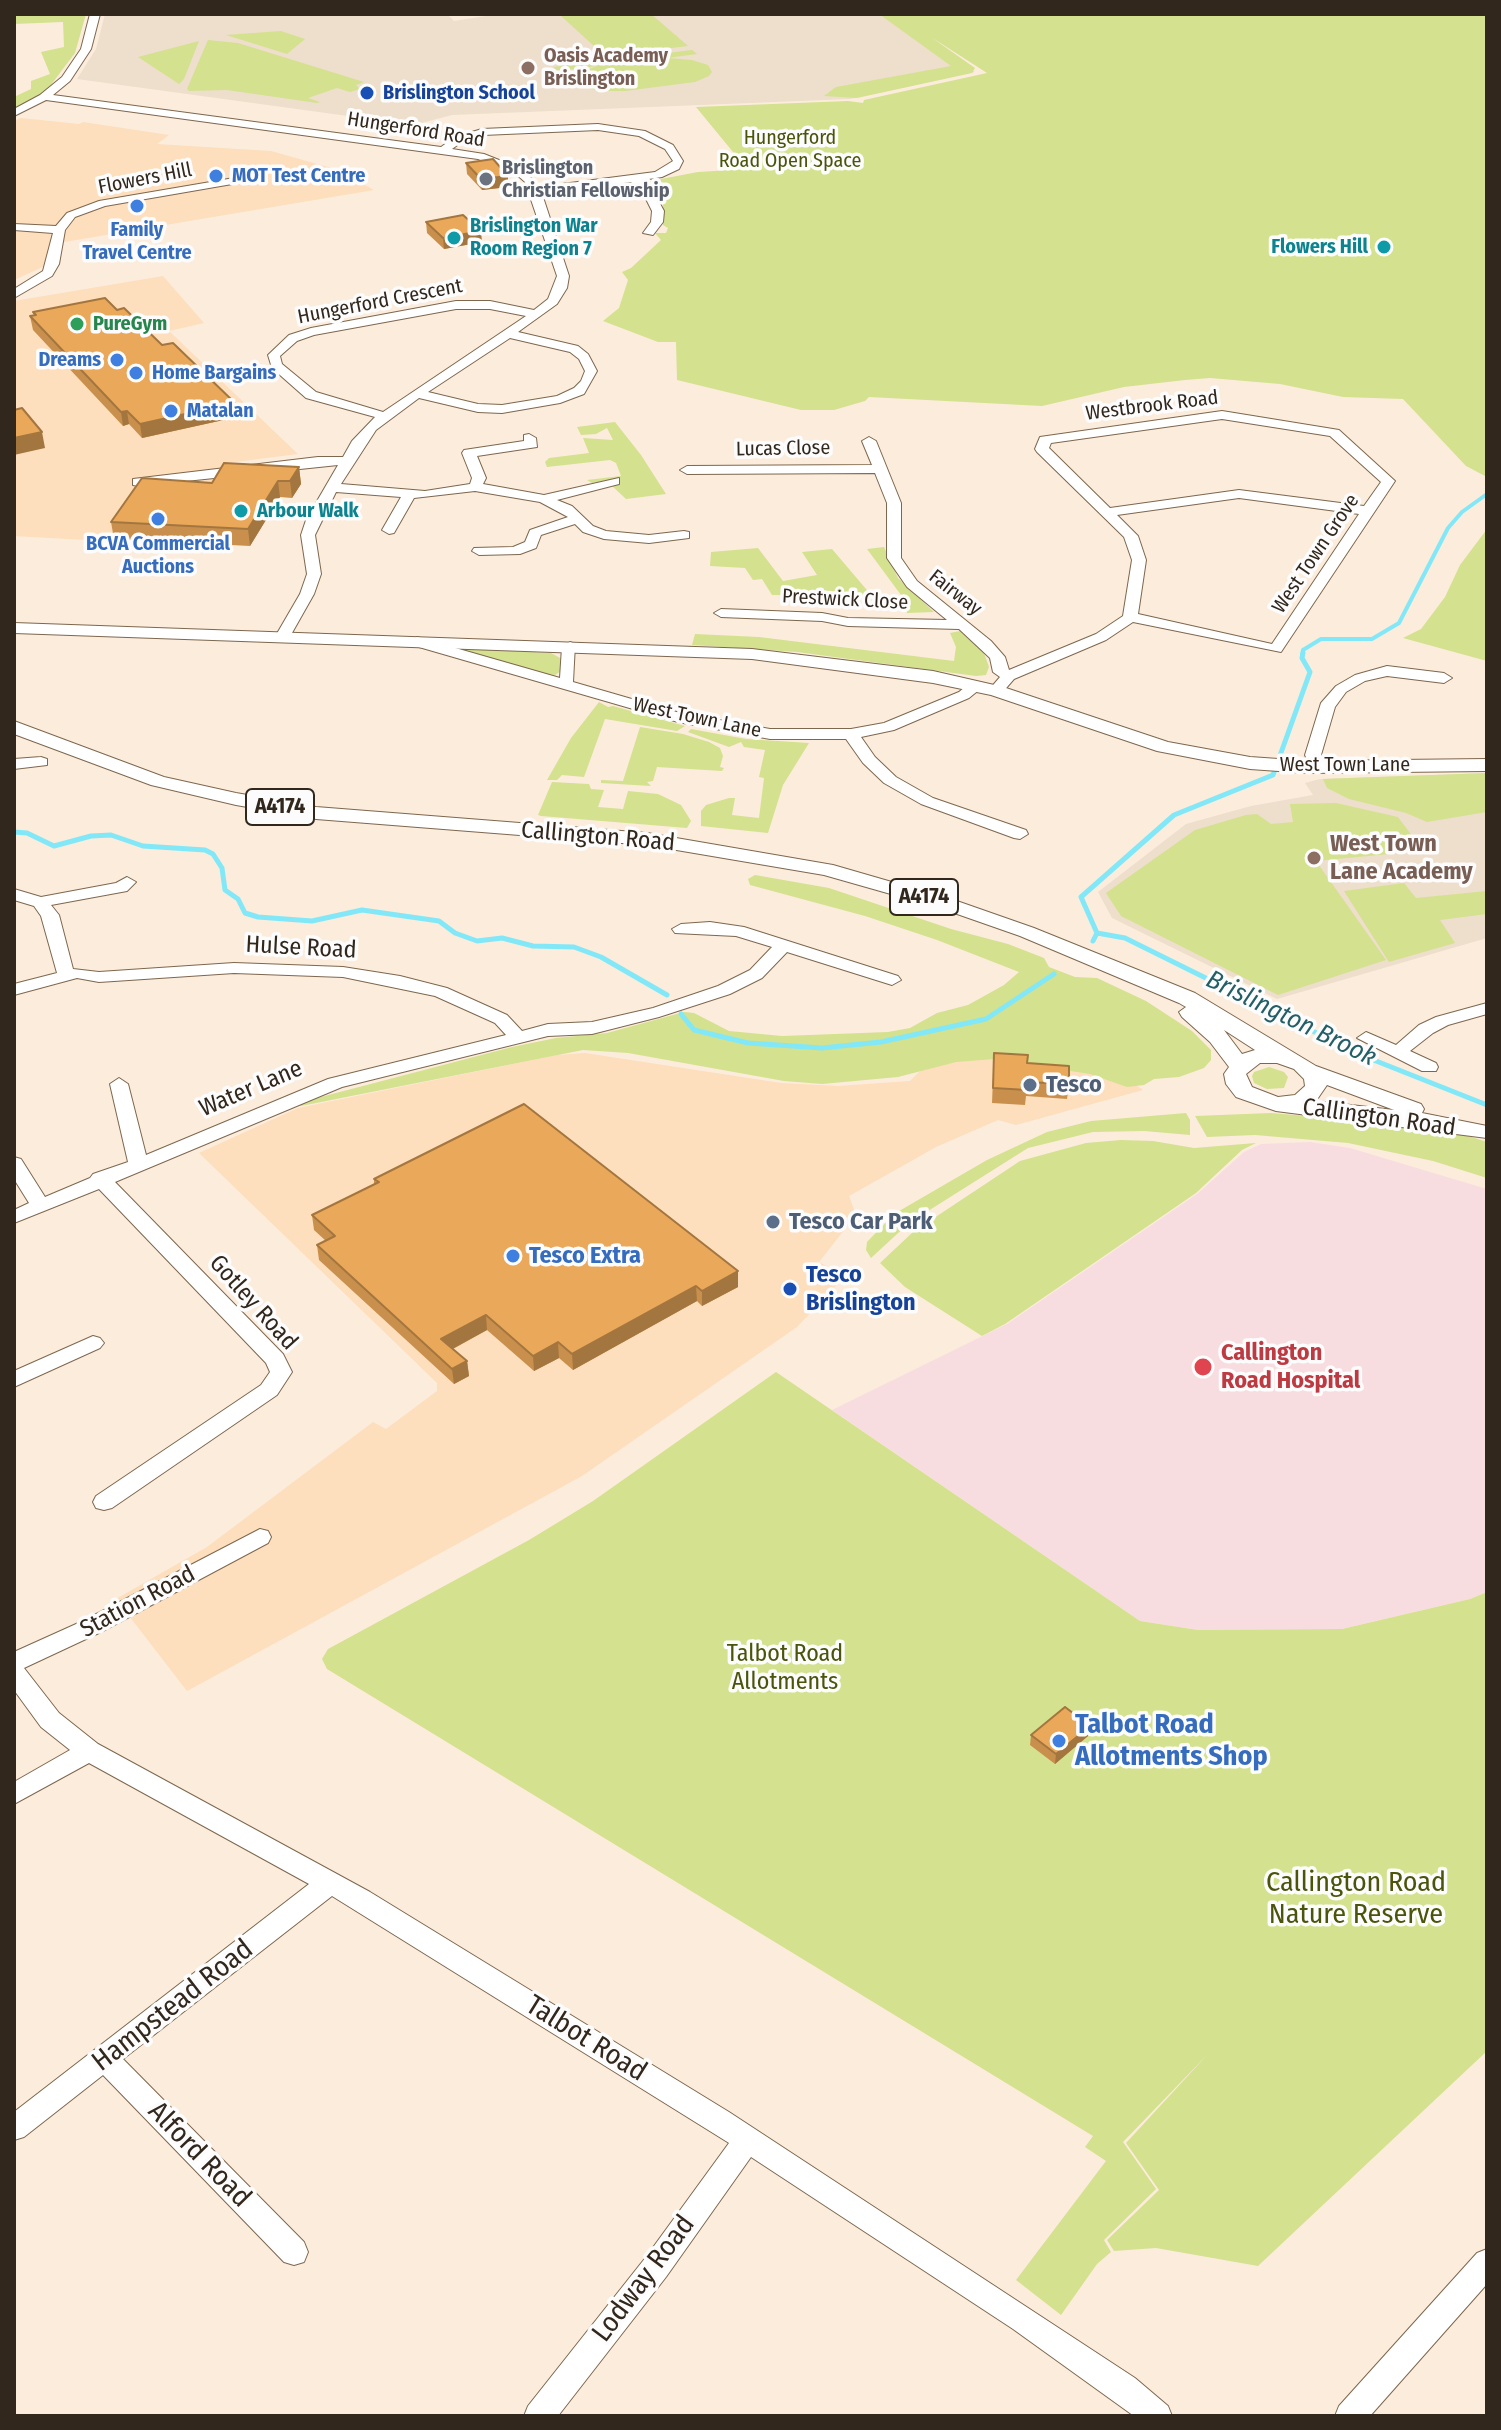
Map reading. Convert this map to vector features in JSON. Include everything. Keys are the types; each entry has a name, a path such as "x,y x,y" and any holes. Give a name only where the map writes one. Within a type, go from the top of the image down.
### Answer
{"main road":[{"name":"West Town Lane","path":"14,628 752,654 886,669 975,686 1164,747 1261,764 1290,767 1487,765"},
{"name":"A4174","path":"14,714 48,739"},
{"name":"A4174","path":"14,727 48,739"},
{"name":"Callington Road","path":"48,739 158,781 272,806 316,813 647,839 826,869 947,904 1027,932 1187,998 1280,1056"},
{"name":"Callington Road","path":"1138,979 1198,1018 1218,1037 1239,1066"},
{"path":"1239,1066 1257,1056 1280,1056"},
{"name":"A4174","path":"1280,1056 1311,1071"},
{"name":"A4174","path":"1239,1066 1235,1074 1237,1084 1244,1092 1276,1104"},
{"name":"Callington Road","path":"1311,1071 1484,1134"},
{"path":"1276,1104 1301,1101 1310,1095 1316,1086 1311,1071"},
{"name":"Callington Road","path":"1276,1104 1421,1120 1484,1134"}],"street":[{"path":"14,113 44,97 76,66 86,49 95,14"},
{"name":"Hungerford Road","path":"44,97 480,156 505,165 530,180 536,191"},
{"path":"283,637 307,594 314,574 308,535 331,487 364,436 385,416 510,334 553,301 561,288 563,276 536,191 634,179 668,171 678,161 669,147 657,140 622,129 493,131 469,135 443,151"},
{"path":"634,179 648,191 658,211 657,222 649,233"},
{"name":"Flowers Hill","path":"59,230 71,215 103,203 234,181"},
{"path":"14,227 59,230 53,264 48,273 14,294"},
{"name":"Hungerford Crescent","path":"385,416 311,395 276,365 274,355 293,338 311,332 456,305 490,305 536,314"},
{"path":"418,394 478,408 502,409 560,399 579,391 587,382 591,371 584,357 574,349 510,334"},
{"name":"Westbrook Road","path":"1108,512 1042,449 1045,440 1222,415 1334,433 1388,481"},
{"path":"475,487 479,478 469,453 532,444 529,438"},
{"name":"Fairway","path":"869,441 894,503 894,558 912,584 986,644 997,657 1001,672 1009,676"},
{"path":"138,482 318,461 346,461"},
{"name":"Lucas Close","path":"687,470 879,469"},
{"path":"544,499 614,481"},
{"name":"West Town Grove","path":"1130,617 1276,649 1388,481"},
{"path":"331,487 410,494 439,494 475,487 544,499 567,509 588,529 604,535 629,539 684,535"},
{"path":"389,530 410,494"},
{"path":"1108,512 1239,494 1370,511"},
{"path":"996,691 1009,676 1101,637 1130,617 1139,560 1131,536 1108,512"},
{"path":"479,551 515,551 531,545 535,533 546,527 577,519"},
{"name":"Prestwick Close","path":"721,613 822,617 848,622 966,625"},
{"name":"West Town Lane","path":"417,642 678,717 770,734 851,734 888,727 964,695 975,686"},
{"path":"564,685 568,678 570,647"},
{"path":"1318,767 1313,755 1327,706 1341,689 1360,678 1387,671 1444,678"},
{"path":"851,734 869,760 890,780 927,801 1020,834"},
{"path":"14,764 41,762"},
{"path":"14,894 40,902 121,887 127,882"},
{"path":"14,990 66,974 50,915 40,902"},
{"path":"681,929 710,927 738,931 893,980"},
{"name":"Water Lane","path":"14,1217 100,1178 139,1165 335,1083 548,1030 592,1028 659,1012 724,990 756,974 784,945"},
{"name":"Hulse Road","path":"66,974 99,977 234,968 343,972 400,981 441,992 501,1019 518,1037"},
{"path":"1397,1053 1414,1037 1442,1021 1487,1008"},
{"path":"1366,1038 1429,1067"},
{"path":"119,1084 139,1165"},
{"path":"14,1163 40,1205"},
{"name":"Gotley Road","path":"100,1178 275,1359 281,1372 269,1390 104,1502"},
{"path":"14,1380 93,1343"},
{"name":"Station Road","path":"14,1662 93,1626 260,1537"},
{"name":"Talbot Road","path":"19,1679 50,1720 82,1745 330,1883 746,2141 1023,2319 1124,2388 1157,2416"},
{"path":"14,1794 82,1745"},
{"name":"Hampstead Road","path":"14,2128 330,1883"},
{"name":"Alford Road","path":"105,2059 294,2252"},
{"name":"Lodway Road","path":"539,2416 625,2306 746,2141"},
{"path":"1350,2416 1487,2263"}],"shaded area":[{"name":"Oasis Academy Brislington","path":"105,14 447,14 454,21 492,15 543,14 889,14 975,72 850,99 452,115 414,125 77,79 96,49"},
{"path":"21,118 83,122 169,135 157,144 271,151 335,169 374,190 64,242 45,266 14,280 14,121"},
{"path":"163,276 204,323 169,331 298,454 227,463 177,545 14,536 14,301"},
{"name":"West Town Lane Academy","path":"1487,773 1487,938 1277,999 1112,918 1098,892 1186,824 1251,806 1313,795 1305,783 1320,779"},
{"path":"585,1053 781,1083 838,1086 910,1081 921,1070 941,1062 1013,1057 1117,1072 1143,1090 1016,1125 998,1120 936,1147 849,1196 856,1215 819,1262 845,1276 797,1327 582,1476 187,1691 116,1599 207,1547 373,1422 386,1429 437,1391 437,1383 199,1153 298,1108 557,1055"},
{"name":"Callington Road Hospital","path":"1310,1142 1350,1148 1487,1189 1487,1592 1470,1599 1342,1629 1198,1630 1140,1621 832,1410 1007,1324 1197,1194 1244,1152 1261,1144"}],"green space":[{"path":"14,14 86,14 75,53 47,90 14,110 14,97 31,89 31,81 50,74 41,52 64,47 63,22 14,24"},
{"path":"651,14 688,46 605,56 560,15"},
{"name":"Hungerford Road Open Space","path":"879,14 1487,14 1487,477 1466,466 1403,399 1343,397 1280,384 1210,378 1124,387 1042,406 869,397 834,410 801,410 677,380 676,342 658,342 603,321 619,308 628,280 622,272 631,268 661,240 655,233 666,233 668,228 663,225 663,198 645,182 698,172 747,169 696,107 863,103 864,100 987,73 931,37 975,68 972,73 857,98 824,96 836,87 951,66"},
{"path":"281,31 305,39 287,54 226,35"},
{"path":"208,40 238,43 364,82 356,85 360,89 350,92 337,88 308,98 320,102 317,103 227,90 189,91 187,89"},
{"path":"199,41 184,79 179,84 138,57"},
{"path":"692,50 697,54 667,58 708,65 712,72 709,76 695,82 625,91 599,91 574,81 575,75 597,66 558,71 553,67"},
{"path":"615,422 666,494 626,499 611,485 618,482 614,479 592,483 587,480 621,476 616,463 610,460 547,467 545,462 549,458 589,453 583,438 613,440 607,428 596,434 581,435 577,427"},
{"path":"1487,529 1487,661 1403,638 1421,629 1445,597 1460,565"},
{"path":"884,547 898,578 934,612 907,613 901,595 867,549"},
{"path":"758,548 783,581 817,575 802,552 832,549 872,596 772,595 762,579 753,580 745,568 710,566 711,552"},
{"path":"960,631 984,653 989,667 986,675 797,652 692,645 695,634 759,637 954,661 956,647 950,633"},
{"path":"454,648 551,653 562,659 564,669 555,675 544,674"},
{"path":"599,702 685,726 677,731 605,719 584,777 562,775 557,780 547,780 571,738"},
{"path":"640,727 709,742 720,748 723,756 720,767 724,768 722,771 657,767 653,781 647,782 651,786 601,783 601,780 623,781"},
{"path":"691,729 746,739 809,743 783,785 768,833 701,826 701,811 706,805 729,798 735,798 732,815 759,818 764,778 759,777 765,750 744,747 741,742 729,747 688,732"},
{"path":"1487,773 1487,812 1427,822 1406,813 1349,799 1327,788 1323,779"},
{"path":"552,782 589,784 591,789 604,790 598,807 623,809 628,791 658,794 681,805 691,821 687,828 538,815"},
{"path":"1336,803 1398,817 1413,837 1400,840 1405,845 1413,845 1410,852 1316,861 1386,960 1278,995 1121,916 1106,893 1195,830 1257,814 1271,824 1293,822 1290,804"},
{"path":"755,875 829,888 951,929 1008,944 1044,958 1049,967 1075,977 1097,978 1146,1001 1192,1031 1211,1050 1211,1060 1204,1068 1179,1077 1154,1079 1144,1085 1127,1087 1090,1074 994,1059 956,1062 898,1077 822,1084 784,1081 628,1053 583,1050 301,1106 294,1104 512,1047 556,1038 607,1033 684,1012 694,1013 729,1031 782,1036 888,1032 910,1028 937,1013 968,1005 1004,985 1019,972 865,916 750,885 748,879"},
{"path":"1404,883 1416,898 1487,891 1487,914 1440,920 1455,943 1389,962 1344,891"},
{"path":"1269,1067 1284,1072 1288,1077 1284,1088 1267,1089 1254,1083 1254,1072"},
{"path":"1186,1113 1190,1120 1190,1135 1144,1131 1093,1132 1028,1148 909,1223 871,1258 866,1250 867,1242 894,1214 987,1160 1047,1132 1091,1121"},
{"path":"1271,1113 1379,1122 1462,1134 1487,1142 1487,1178 1433,1161 1348,1143 1255,1135 1207,1137 1195,1116"},
{"path":"1153,1141 1194,1148 1256,1143 1242,1150 1196,1193 1005,1324 982,1336 905,1287 880,1263 913,1232 1020,1161 1086,1143"},
{"name":"Talbot Road Allotments","path":"776,1372 1140,1621 1198,1630 1342,1629 1470,1599 1487,1592 1487,2051 1258,2266 1156,2248 1114,2251 1107,2240 1159,2190 1126,2143 1208,2054 1123,2142 1156,2189 1104,2240 1111,2252 1097,2264 1061,2315 1016,2280 1106,2161 1085,2147 1093,2136 327,1669 322,1659 328,1649 529,1540 593,1501"}],"building":[{"path":"493,159 508,176 481,179 466,163"},
{"path":"463,215 481,231 443,238 426,222"},
{"path":"105,298 117,310 124,308 162,345 173,343 235,403 140,424 127,411 121,412 30,316 36,315 33,312"},
{"path":"22,408 42,432 14,438 14,410"},
{"path":"224,463 299,467 290,481 278,481 248,529 111,522 142,478 212,483"},
{"path":"994,1053 1028,1055 1027,1063 1069,1066 1069,1084 1027,1082 1027,1090 993,1088"},
{"name":"Tesco Extra","path":"524,1104 738,1271 702,1291 696,1286 572,1354 558,1342 533,1356 486,1315 441,1339 467,1361 452,1369 317,1245 335,1236 312,1215 379,1182 374,1179"},
{"path":"1065,1707 1090,1726 1056,1754 1031,1735"}],"waterway":[{"path":"1302,655 1303,650 1321,639 1372,639 1399,623 1448,528 1462,512 1487,494"},
{"name":"Brislington Brook","path":"1097,933 1081,897 1174,815 1273,775 1310,672 1302,658 1303,653"},
{"name":"Brislington Brook","path":"14,832 27,833 54,846 91,836 111,835 143,846 205,850 213,854 222,868 225,890 238,899 245,913 258,917 312,921 362,910 439,921 455,933 477,941 502,938 533,946 574,947 601,957 667,995"},
{"name":"Brislington Brook","path":"1093,941 1097,933"},
{"name":"Brislington Brook","path":"1097,933 1125,938 1361,1055 1487,1105"},
{"name":"Brislington Brook","path":"681,1014 694,1030 748,1043 822,1048 881,1042 986,1019 1054,974"}],"place":[{"name":"Oasis Academy Brislington","path":"528,68"},
{"name":"Brislington School","path":"367,93"},
{"name":"MOT Test Centre","path":"216,176"},
{"name":"Brislington Christian Fellowship","path":"486,179"},
{"name":"Family Travel Centre","path":"137,206"},
{"name":"Brislington War Room Region 7","path":"454,238"},
{"name":"Flowers Hill","path":"1384,247"},
{"name":"PureGym","path":"77,324"},
{"name":"Dreams","path":"117,360"},
{"name":"Home Bargains","path":"136,373"},
{"name":"Matalan","path":"171,411"},
{"name":"Arbour Walk","path":"241,511"},
{"name":"BCVA Commercial Auctions","path":"158,519"},
{"name":"West Town Lane Academy","path":"1314,858"},
{"name":"Tesco","path":"1030,1085"},
{"name":"Tesco Car Park","path":"773,1222"},
{"name":"Tesco Extra","path":"513,1256"},
{"name":"Tesco Brislington","path":"790,1289"},
{"name":"Callington Road Hospital","path":"1203,1367"},
{"name":"Talbot Road Allotments Shop","path":"1059,1741"}],"park label":[{"name":"Callington Road Nature Reserve","path":"1356,1899"}]}
